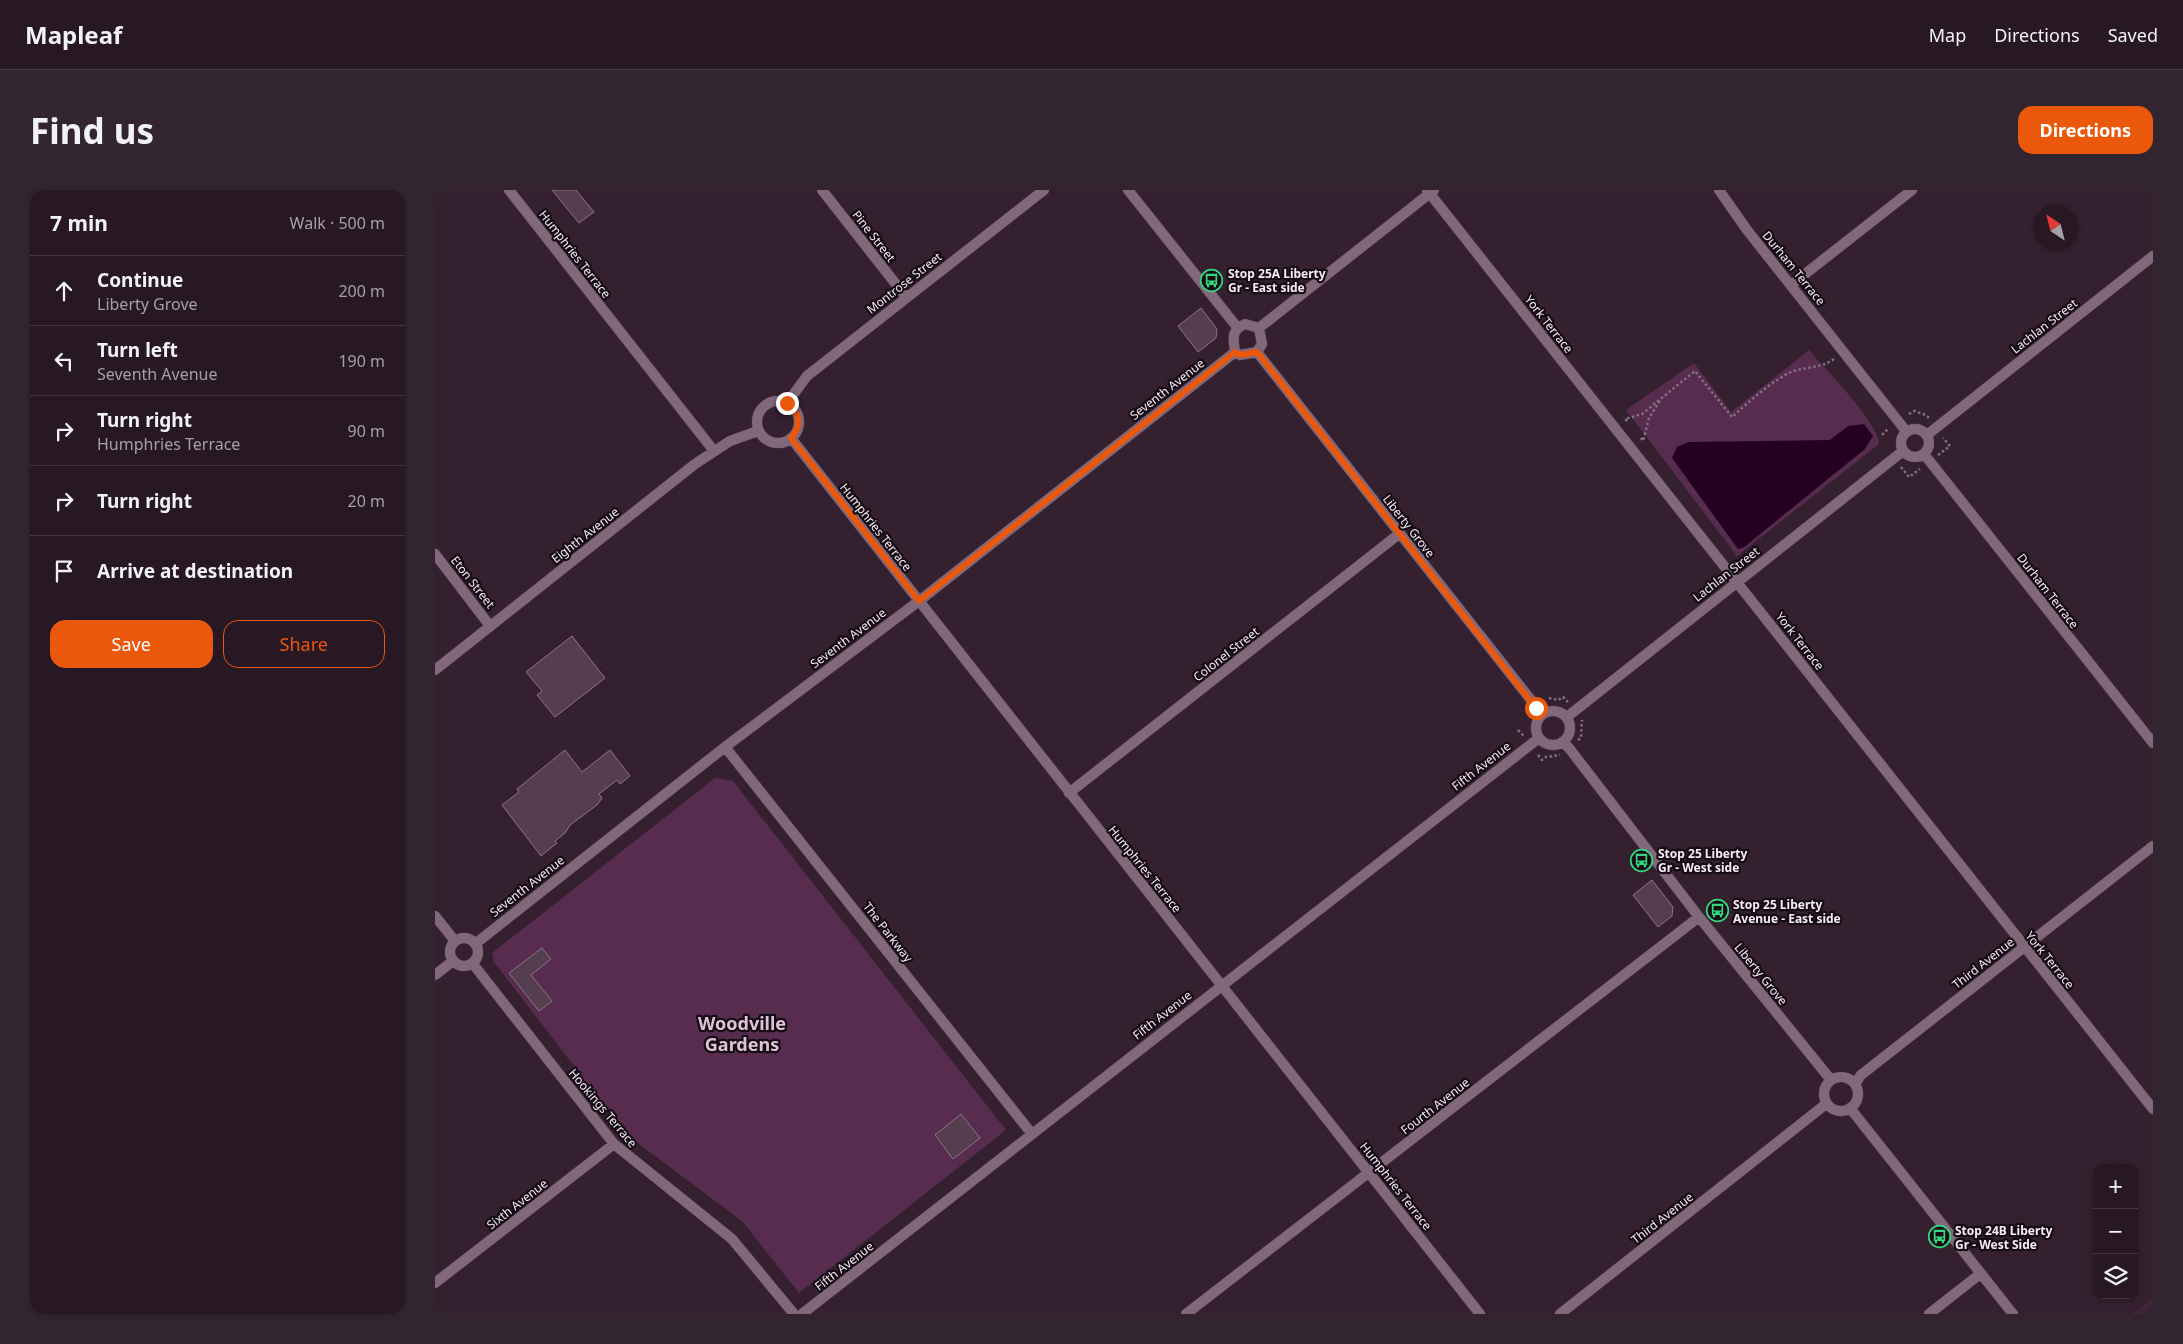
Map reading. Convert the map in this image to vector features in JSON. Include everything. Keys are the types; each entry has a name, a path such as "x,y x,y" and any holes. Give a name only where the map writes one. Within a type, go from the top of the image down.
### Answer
{"street":[{"name":"Humphries Terrace","path":"509,190 713,451"},
{"name":"Pine Street","path":"823,190 906,297"},
{"name":"Montrose Street","path":"787,403 807,376 1044,190"},
{"path":"1128,190 1237,327"},
{"name":"Durham Terrace","path":"1719,190 1747,230 1907,431"},
{"path":"1791,285 1912,190"},
{"path":"1259,328 1430,191"},
{"name":"York Terrace","path":"1430,191 2024,947 2153,1108"},
{"name":"Lachlan Street","path":"1927,435 2153,256"},
{"path":"1245,324 1259,328 1262,344 1257,352 1240,355 1235,352 1233,335 1237,327 1245,324"},
{"name":"Seventh Avenue","path":"475,944 725,747 919,601 1235,352"},
{"name":"Liberty Grove","path":"1257,352 1542,714"},
{"path":"772,402 787,403 797,413 799,419 796,433 785,442 769,442 758,431 757,417 760,410 772,402"},
{"path":"1920,429 1927,435 1929,444 1924,454 1911,457 1903,451 1901,438 1907,431 1920,429"},
{"name":"Eighth Avenue","path":"435,670 713,451 758,431"},
{"name":"Humphries Terrace","path":"791,438 1480,1314"},
{"name":"Lachlan Street","path":"1567,717 1903,451"},
{"name":"Durham Terrace","path":"1924,454 2153,743"},
{"name":"Colonel Street","path":"1069,793 1399,534"},
{"name":"Eton Street","path":"435,554 490,626"},
{"path":"1555,710 1567,717 1570,731 1562,742 1549,745 1539,738 1535,728 1542,714 1555,710"},
{"name":"Fifth Avenue","path":"802,1314 1539,738"},
{"name":"Liberty Grove","path":"1562,742 1569,748 1699,917 1831,1080"},
{"name":"The Parkway","path":"725,747 1032,1134"},
{"name":"Third Avenue","path":"1855,1084 1861,1076 2153,846"},
{"path":"435,916 455,941"},
{"name":"Fourth Avenue","path":"1186,1314 1699,917"},
{"path":"463,938 475,944 477,956 473,964 460,966 453,961 450,953 455,941 463,938"},
{"path":"435,975 453,961"},
{"name":"Hookings Terrace","path":"473,964 614,1144 732,1239 794,1314"},
{"path":"1839,1077 1848,1078 1855,1084 1857,1092 1856,1101 1850,1108 1842,1111 1833,1110 1826,1104 1823,1096 1825,1087 1831,1080 1839,1077"},
{"name":"Third Avenue","path":"1560,1314 1826,1104"},
{"path":"1850,1108 2013,1314"},
{"name":"Sixth Avenue","path":"435,1283 614,1144"},
{"path":"1929,1314 1980,1274"}],"path":[{"path":"1631,426 1625,419 1642,414 1695,371 1732,417 1783,376 1807,367 1827,365 1844,351"},
{"path":"1637,433 1643,441 1649,418 1661,399"}],"shaded area":[{"path":"1809,350 1861,410 1877,435 1879,444 1737,556 1626,410 1694,363 1731,412"},
{"path":"1864,424 1873,436 1865,449 1743,548 1738,549 1672,458 1677,447 1689,442 1830,440 1848,426"},
{"path":"715,778 733,781 1006,1130 799,1293 742,1221 627,1135 494,962 492,953"},
{"path":"2153,1298 2153,1314 2132,1314 2138,1310"}],"building":[{"path":"552,190 576,190 594,212 579,223"},
{"path":"1201,308 1217,329 1216,338 1198,352 1178,326"},
{"path":"572,636 605,678 555,717 537,695 542,691 526,672"},
{"path":"565,750 582,772 610,750 630,776 620,784 617,780 599,794 602,798 597,805 570,825 565,833 555,841 557,843 541,856 502,805 519,792 517,789"},
{"path":"1652,880 1673,907 1672,916 1658,927 1633,895"},
{"path":"542,948 551,959 531,975 552,1001 539,1011 509,973"},
{"path":"961,1114 980,1138 953,1159 935,1135"}],"place":[{"name":"Stop 25A Liberty Gr - East side","path":"1212,280"},
{"name":"Stop 25 Liberty Gr - West side","path":"1642,860"},
{"name":"Stop 25 Liberty Avenue - East side","path":"1717,911"},
{"name":"Stop 24B Liberty Gr - West Side","path":"1939,1237"}],"district":[{"name":"Woodville Gardens","path":"742,1033"}],"route":[{"path":"787,403 793,407 799,419 796,433 791,438 919,601 1235,352 1240,355 1248,355 1257,352 1536,708"}]}
